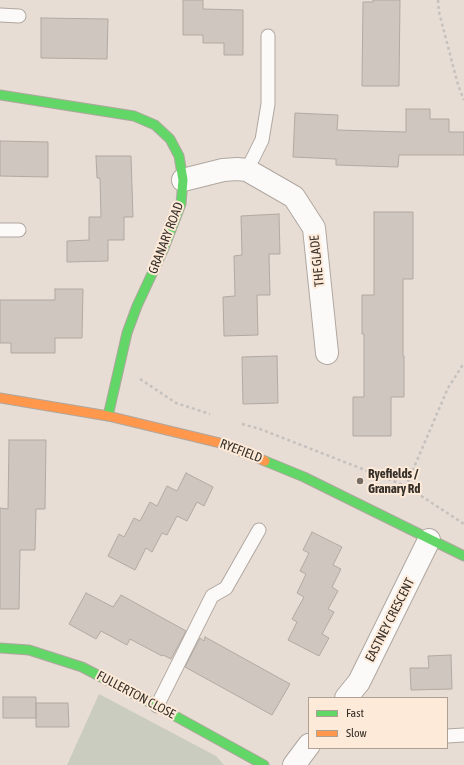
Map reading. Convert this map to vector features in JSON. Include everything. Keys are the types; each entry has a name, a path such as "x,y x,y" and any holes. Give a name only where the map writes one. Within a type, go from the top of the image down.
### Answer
{"street":[{"name":"GRANARY ROAD","path":"0,95 134,116 155,125 170,139 179,156 183,180 181,204 164,248 137,306 127,333 108,416"},
{"name":"THE GLADE","path":"183,180 223,170 247,170 294,197 314,228 327,353"},
{"name":"RYEFIELD","path":"0,398 108,416 220,442 304,477 464,556"},
{"name":"EASTNEY CRESCENT","path":"347,697 359,682 429,540"},
{"name":"FULLERTON CLOSE","path":"0,648 29,650 82,667 157,706 264,765"},
{"path":"294,765 308,746"}],"lane":[{"path":"0,15 19,16"},
{"path":"247,170 262,140 268,104 268,36"},
{"path":"0,230 19,230"},
{"path":"157,706 212,596 226,588 259,530"},
{"path":"448,736 464,735"}],"path":[{"path":"438,0 439,12 458,85 464,100"},
{"path":"406,486 448,388 464,363"},
{"path":"119,371 137,378 176,403 214,415"},
{"path":"237,422 260,429 406,486 464,524"}],"shaded area":[{"path":"99,694 216,756 224,765 67,765"}],"building":[{"path":"183,0 203,0 203,9 243,10 243,55 224,55 224,43 203,43 203,35 183,35"},
{"path":"373,0 400,0 399,86 362,86 363,2 373,2"},
{"path":"41,18 108,19 107,59 41,58"},
{"path":"406,109 430,109 430,119 449,119 449,132 464,132 464,155 399,155 398,167 336,165 336,159 293,157 295,113 338,115 337,130 406,132"},
{"path":"0,141 48,142 48,177 0,176"},
{"path":"96,156 131,156 133,217 124,217 124,240 108,240 108,261 67,262 67,241 89,240 89,217 101,217 100,178 97,178"},
{"path":"374,212 413,212 413,279 403,279 404,397 391,397 391,436 353,436 353,397 364,397 364,334 362,334 362,295 374,295"},
{"path":"279,214 280,254 269,254 270,295 257,295 258,335 224,336 223,297 235,296 234,256 242,255 241,216"},
{"path":"55,289 83,289 82,338 55,338 55,353 11,353 11,343 0,343 0,300 55,300"},
{"path":"277,356 278,403 243,404 242,357"},
{"path":"9,440 46,440 45,509 36,509 35,550 20,550 19,609 0,609 0,508 8,509"},
{"path":"186,473 213,487 204,506 197,502 187,521 177,516 167,535 162,533 152,552 146,548 135,570 108,556 119,534 124,537 134,518 140,521 150,502 157,506 167,486 177,491"},
{"path":"312,532 342,547 333,565 341,569 332,587 338,591 328,609 334,612 322,634 329,638 319,656 288,640 297,622 292,619 304,597 297,593 306,574 300,571 309,553 303,550"},
{"path":"86,593 113,607 121,595 186,631 171,659 163,655 162,656 130,639 127,645 101,631 96,639 69,624"},
{"path":"205,637 290,684 272,715 185,667 200,638 204,641"},
{"path":"451,655 452,689 411,690 410,668 429,668 428,656"},
{"path":"3,697 36,697 36,718 3,718"},
{"path":"36,703 68,703 69,727 36,727"}],"traffic: fast":[{"path":"0,95 134,116 155,125 170,139 179,156 183,180 181,204 164,248 137,306 127,333 108,416"},
{"path":"265,461 304,477 464,556"},
{"path":"0,648 29,650 82,667 157,706 264,765"}],"traffic: slow":[{"path":"0,398 108,416 220,443 265,461"}],"place":[{"name":"Ryefields / Granary Rd","path":"360,481"}]}
